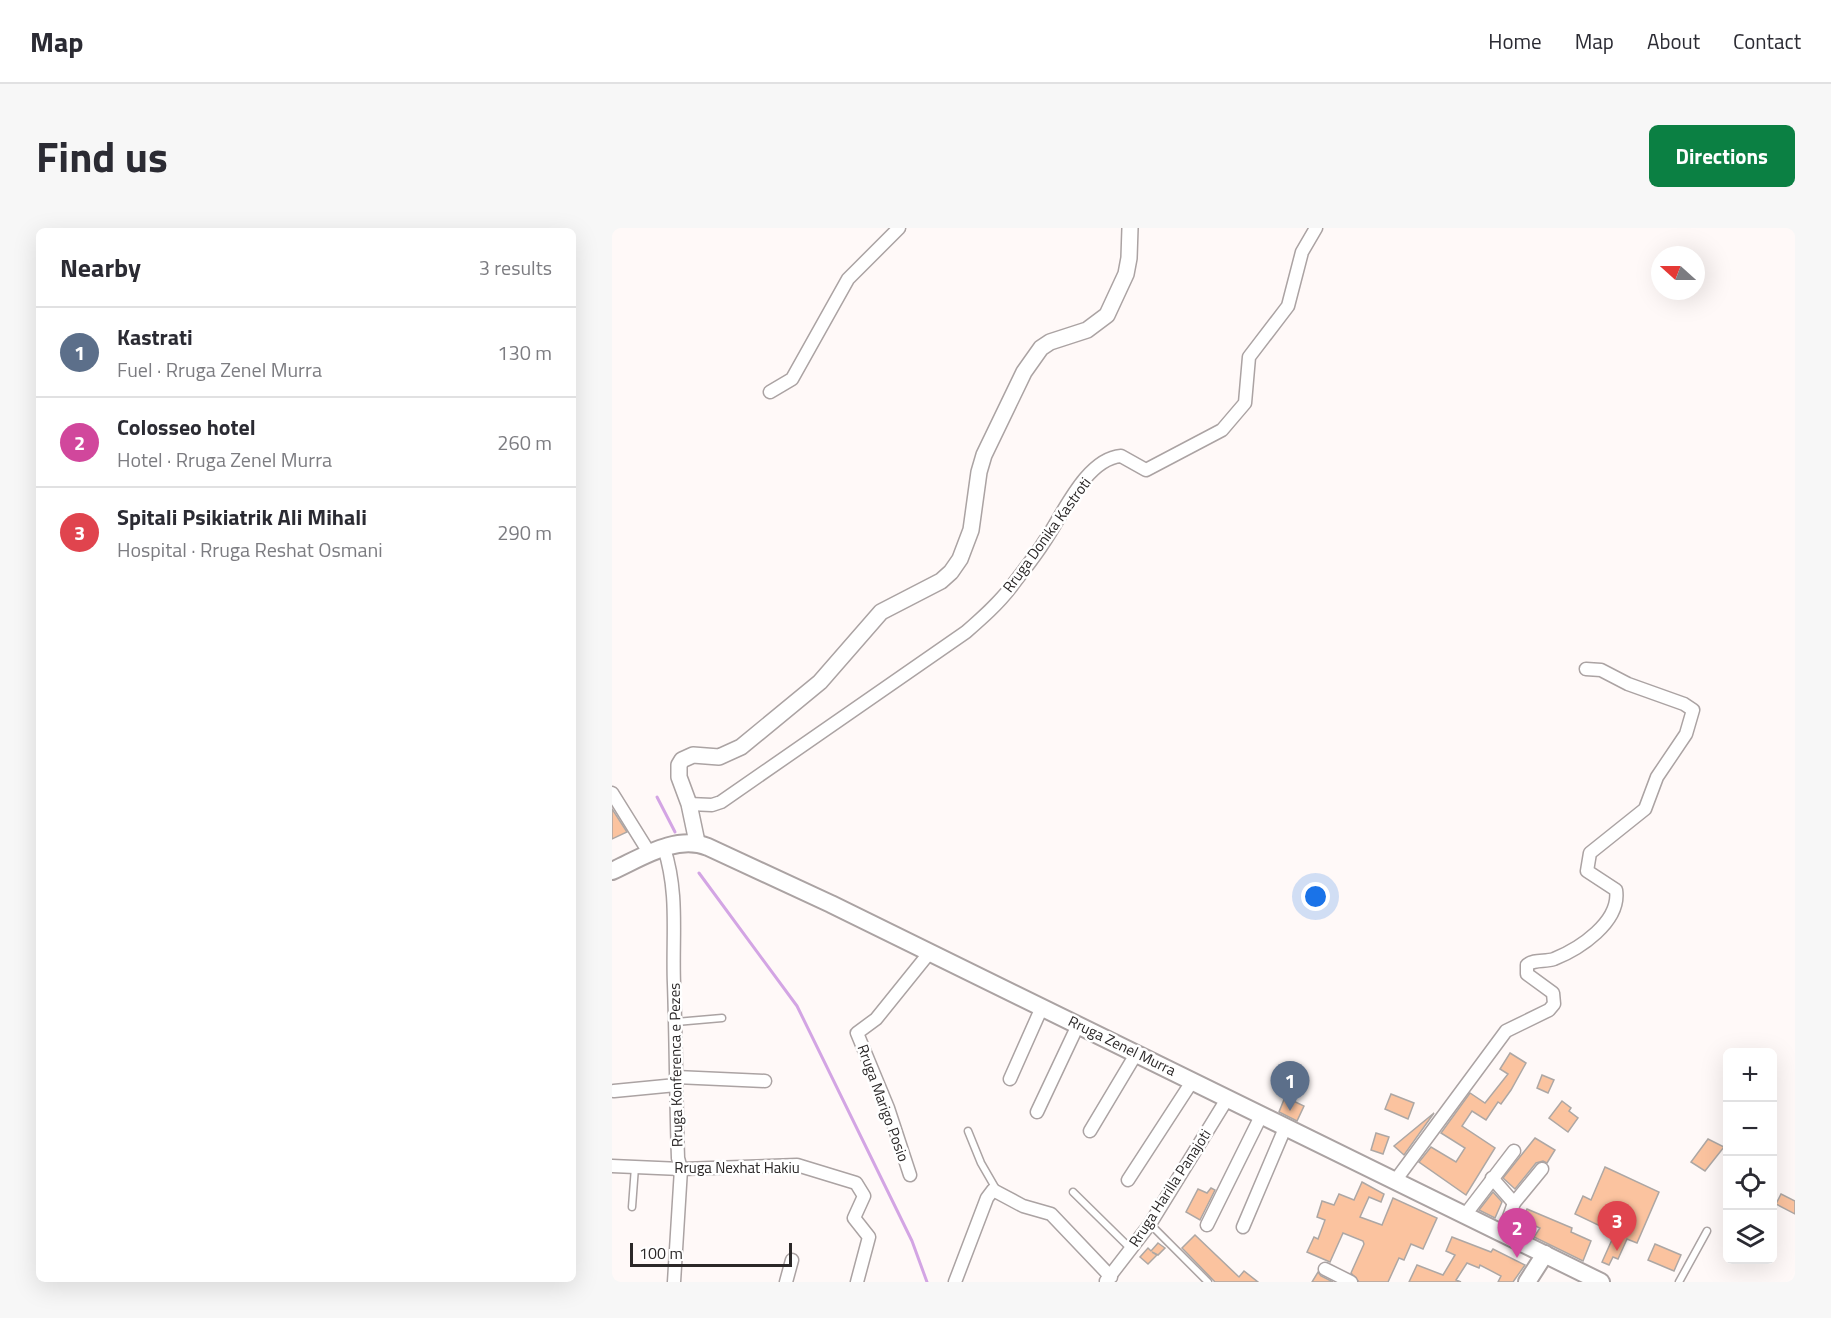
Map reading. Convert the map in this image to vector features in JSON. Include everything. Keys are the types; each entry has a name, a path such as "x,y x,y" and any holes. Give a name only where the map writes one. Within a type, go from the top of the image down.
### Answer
{"main road":[{"path":"612,871 657,851 685,842 697,842"},
{"name":"Rruga Zenel Murra","path":"697,842 1193,1080 1285,1128 1601,1282"},
{"path":"1527,1282 1545,1254"}],"street":[{"path":"770,392 792,379 848,279 899,228"},
{"path":"697,842 689,804 679,777 678,765 682,760 693,755 708,758 729,755 820,682 881,612 941,581 951,572 960,559 971,530 979,472 984,455 1024,372 1041,348 1050,342 1087,330 1107,315 1125,274 1129,258 1130,228"},
{"name":"Rruga Donika Kastroti","path":"689,804 711,805 721,802 966,632 996,605 1045,542 1068,501 1105,461 1121,456 1146,470 1222,430 1230,423 1248,395 1250,357 1288,306 1302,252 1316,228"},
{"path":"1395,1181 1506,1031 1549,1010 1554,1004 1553,993 1527,974 1527,965 1564,954 1595,934 1604,924 1616,899 1616,890 1587,871 1590,853 1646,809 1657,777 1692,721 1693,710 1684,704 1628,684 1601,670 1586,669"},
{"name":"Rruga Konferenca e Pezes","path":"612,793 671,870 675,895 676,1081 678,1158 681,1169 674,1282"},
{"name":"Rruga Marigo Posio","path":"910,1174 888,1108 857,1033 876,1019 930,952"},
{"path":"1010,1079 1042,1007"},
{"path":"1037,1112 1078,1025"},
{"path":"1090,1131 1136,1054"},
{"path":"1128,1180 1193,1080"},
{"path":"614,1091 676,1081 765,1081"},
{"name":"Rruga Harilla Panajoti","path":"996,1190 1011,1201 1051,1214 1108,1280 1150,1224 1227,1099"},
{"path":"1208,1224 1261,1116"},
{"path":"1243,1227 1285,1128"},
{"path":"1465,1215 1514,1151"},
{"name":"Rruga Nexhat Hakiu","path":"612,1166 681,1169 797,1166 856,1183 864,1196 854,1218 869,1237 858,1282"},
{"path":"1503,1234 1514,1203 1542,1169"},
{"path":"1492,1178 1514,1203"},
{"path":"955,1282 989,1193 996,1190"},
{"path":"786,1282 792,1260"},
{"path":"1325,1269 1352,1282"}],"lane":[{"path":"676,1022 722,1018"},
{"path":"968,1131 981,1163 996,1190"},
{"path":"632,1207 635,1167"},
{"path":"1073,1192 1131,1249"},
{"path":"1150,1224 1208,1282"},
{"path":"1679,1282 1707,1231"}],"building":[{"path":"612,809 627,832 612,839"},
{"path":"1510,1053 1526,1063 1511,1090 1501,1104 1498,1102 1486,1120 1472,1111 1462,1126 1495,1148 1466,1195 1419,1162 1431,1147 1456,1162 1465,1148 1441,1133 1470,1093 1485,1103 1508,1074 1500,1069"},
{"path":"1542,1075 1554,1080 1548,1093 1537,1088"},
{"path":"1391,1094 1414,1103 1408,1119 1385,1109"},
{"path":"1285,1097 1304,1106 1297,1121 1279,1112"},
{"path":"1562,1101 1578,1118 1568,1132 1549,1118"},
{"path":"1434,1113 1404,1155 1394,1146"},
{"path":"1376,1133 1389,1137 1383,1154 1371,1150"},
{"path":"1535,1138 1555,1150 1547,1163 1543,1161 1536,1163 1515,1189 1503,1178"},
{"path":"1708,1139 1723,1146 1705,1171 1691,1162"},
{"path":"1605,1167 1659,1192 1637,1243 1627,1239 1618,1259 1613,1257 1609,1265 1602,1262 1615,1233 1575,1214 1583,1196 1591,1200"},
{"path":"1362,1182 1384,1194 1381,1202 1369,1197 1360,1217 1382,1225 1393,1198 1437,1218 1423,1249 1411,1244 1404,1260 1399,1258 1388,1282 1359,1282 1351,1273 1364,1244 1363,1241 1343,1233 1330,1262 1307,1252 1314,1237 1318,1239 1325,1220 1317,1217 1322,1201 1334,1205 1339,1194 1354,1200"},
{"path":"1211,1188 1215,1190 1200,1220 1186,1212 1198,1189 1207,1193"},
{"path":"1493,1192 1502,1202 1495,1218 1479,1210"},
{"path":"1781,1194 1795,1201 1795,1214 1777,1205"},
{"path":"1527,1209 1572,1228 1571,1232 1591,1241 1583,1261 1534,1237 1540,1228 1522,1220"},
{"path":"1195,1235 1239,1277 1244,1271 1258,1282 1215,1282 1182,1248"},
{"path":"1452,1237 1491,1252 1493,1249 1525,1265 1513,1282 1498,1282 1501,1276 1480,1265 1479,1268 1467,1263 1456,1280 1461,1282 1409,1282 1417,1265 1443,1275 1455,1255 1446,1251"},
{"path":"1158,1243 1165,1248 1158,1255 1152,1252 1157,1255 1148,1264 1140,1257 1148,1248 1151,1251"},
{"path":"1655,1244 1681,1255 1674,1271 1648,1260"},
{"path":"1318,1272 1321,1276 1333,1282 1312,1282"}],"waterway":[{"path":"657,797 675,832"},
{"path":"699,873 797,1006 912,1241 927,1282"}],"place":[{"name":"Kastrati","path":"1290,1111"},
{"name":"Spitali Psikiatrik Ali Mihali","path":"1617,1251"},
{"name":"Colosseo hotel","path":"1517,1258"}]}
